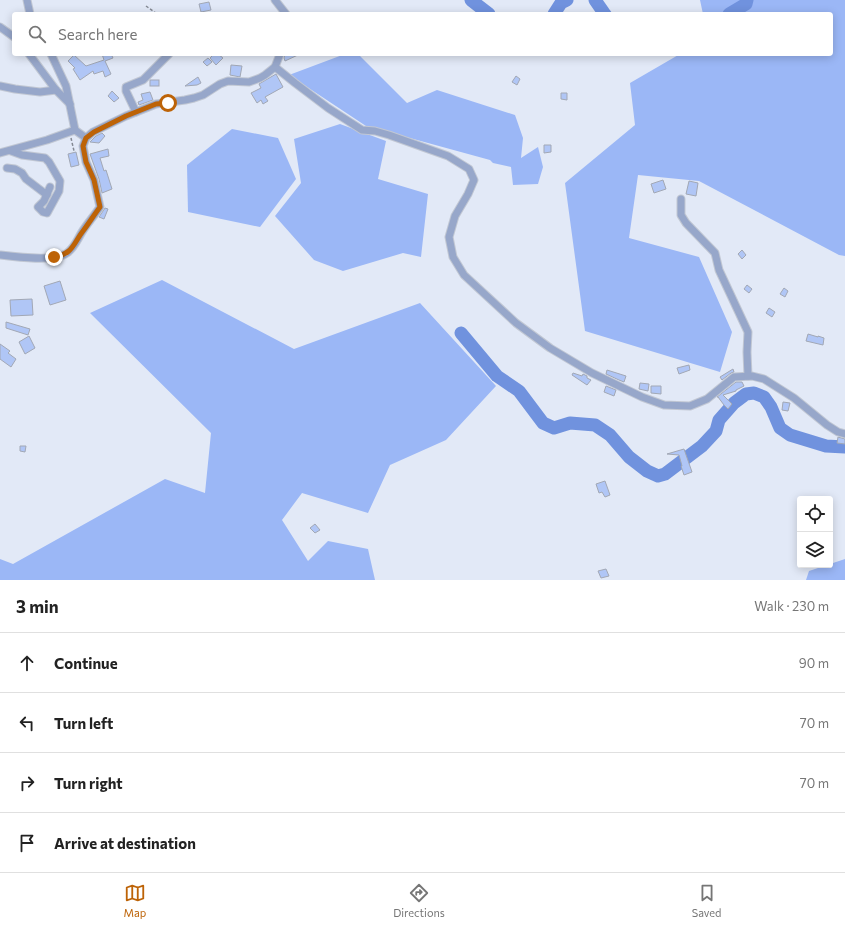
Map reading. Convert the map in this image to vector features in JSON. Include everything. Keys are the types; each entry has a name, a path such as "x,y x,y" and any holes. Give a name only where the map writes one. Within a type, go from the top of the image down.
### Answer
{"street":[{"path":"27,0 30,12"},
{"path":"275,0 284,12"},
{"path":"0,27 12,36"},
{"path":"30,56 56,90 70,104"},
{"path":"52,56 66,86 70,104 72,131"},
{"path":"136,112 126,91 126,87 143,80 167,56"},
{"path":"0,256 54,257 67,253 75,246 82,232 100,207 94,180 86,162 83,146 86,138 94,132 126,116 156,104 185,100 204,95 220,84 228,81 249,82 260,78 275,67 279,56"},
{"path":"275,67 328,108 362,130 375,131 389,135 448,156 469,169 474,180 468,194 455,216 449,237 452,257 464,275 516,323 550,348 592,374 642,397 664,405 690,406 707,399 734,377 748,376 764,378 794,398 827,425 838,432 845,434"},
{"path":"0,86 40,92 56,90"},
{"path":"0,153 47,140 72,131 86,138"},
{"path":"10,150 22,155 45,158 49,162 60,181 59,191 47,213 43,212 38,207 44,201 50,187"},
{"path":"7,168 15,169 22,173 26,179 47,195"},
{"path":"681,199 681,215 686,223 714,253 719,270 748,332 748,376"}],"path":[{"path":"146,6 154,12"},
{"path":"72,131 74,151"}],"shaded area":[{"path":"700,0 845,0 845,256 839,255 699,181 638,175 629,238 699,257 732,332 720,372 585,331 565,183 635,125 630,83 677,56 833,56 833,12 703,12"},
{"path":"340,56 360,56 407,103 437,90 515,115 523,138 521,158 538,147 543,167 538,184 513,185 511,167 366,126 289,75"},
{"path":"340,124 386,141 378,179 428,194 421,257 403,253 343,271 314,260 275,216 301,183 294,139"},
{"path":"232,129 278,138 296,179 260,227 188,212 187,165"},
{"path":"162,280 294,349 420,303 496,386 446,440 390,465 368,513 302,493 282,520 308,561 328,541 368,549 375,580 0,580 0,559 13,564 165,479 205,493 211,433 90,313"},
{"path":"845,559 845,580 806,580 809,571 818,568 833,568 833,563"}],"building":[{"path":"209,2 211,10 201,12 199,4"},
{"path":"73,56 75,56 86,66 104,60 103,56 112,56 113,58 105,61 111,74 105,77 103,71 94,74 93,71 80,80 73,69 75,68 68,61"},
{"path":"212,56 220,56 223,58 216,65 210,58"},
{"path":"284,56 296,56 285,61"},
{"path":"208,58 212,62 207,66 203,62"},
{"path":"231,65 242,66 240,77 230,75"},
{"path":"276,74 283,87 265,97 268,101 263,104 261,100 257,103 251,93 261,88 259,84"},
{"path":"516,76 520,79 517,85 512,82"},
{"path":"198,77 201,83 197,85 185,86"},
{"path":"150,80 159,80 159,86 150,86"},
{"path":"112,91 119,98 114,102 108,96"},
{"path":"150,92 153,100 139,105 138,102 143,100 141,94"},
{"path":"561,93 567,93 567,100 561,99"},
{"path":"102,133 105,136 99,143 90,142 96,136"},
{"path":"544,145 551,145 551,152 544,153"},
{"path":"108,149 109,156 100,158 104,171 106,170 112,189 102,193 99,179 90,154"},
{"path":"76,152 79,165 71,167 68,154"},
{"path":"663,180 666,189 654,193 651,184"},
{"path":"689,181 698,183 696,196 686,194"},
{"path":"105,208 108,209 104,219 99,217"},
{"path":"742,250 746,255 742,259 738,254"},
{"path":"60,281 66,300 50,305 44,286"},
{"path":"747,285 752,289 749,293 744,289"},
{"path":"784,288 788,291 785,297 780,294"},
{"path":"32,299 33,315 11,316 10,300"},
{"path":"769,308 775,312 772,317 766,313"},
{"path":"6,322 30,329 28,335 6,328"},
{"path":"808,334 824,338 823,345 806,341"},
{"path":"29,336 35,348 25,354 19,342"},
{"path":"0,344 10,351 8,353 16,359 11,367 0,359"},
{"path":"689,365 690,370 679,374 677,368"},
{"path":"733,369 734,372 722,380 720,377"},
{"path":"607,370 626,376 624,382 606,374"},
{"path":"573,373 582,376 583,374 591,380 587,385 572,375"},
{"path":"736,382 742,382 744,386 736,391 723,395 732,404 728,409 717,397"},
{"path":"640,383 649,384 648,391 639,389"},
{"path":"606,386 616,390 614,396 604,392"},
{"path":"651,386 661,386 661,394 651,393"},
{"path":"783,402 790,403 788,411 782,410"},
{"path":"838,437 845,439 845,444 837,443"},
{"path":"20,446 26,446 25,452 20,451"},
{"path":"684,449 692,472 684,475 679,455 667,454"},
{"path":"605,481 610,495 605,497 602,492 599,493 596,484"},
{"path":"315,524 320,530 315,533 310,528"},
{"path":"606,569 609,576 601,578 598,571"}],"waterway":[{"path":"471,0 486,12"},
{"path":"555,12 561,3 567,0"},
{"path":"595,0 604,12"},
{"path":"732,12 746,4 747,0"},
{"path":"461,333 497,376 519,391 543,423 554,428 570,423 595,425 610,435 629,457 647,471 658,476 665,474 702,446 716,431 719,420 734,403 746,394 754,393 764,397 771,407 780,428 790,435 826,446 845,447"}],"route":[{"path":"54,257 67,253 75,246 82,232 100,207 94,180 86,162 83,146 86,138 94,132 142,109 156,104 168,103"}]}
